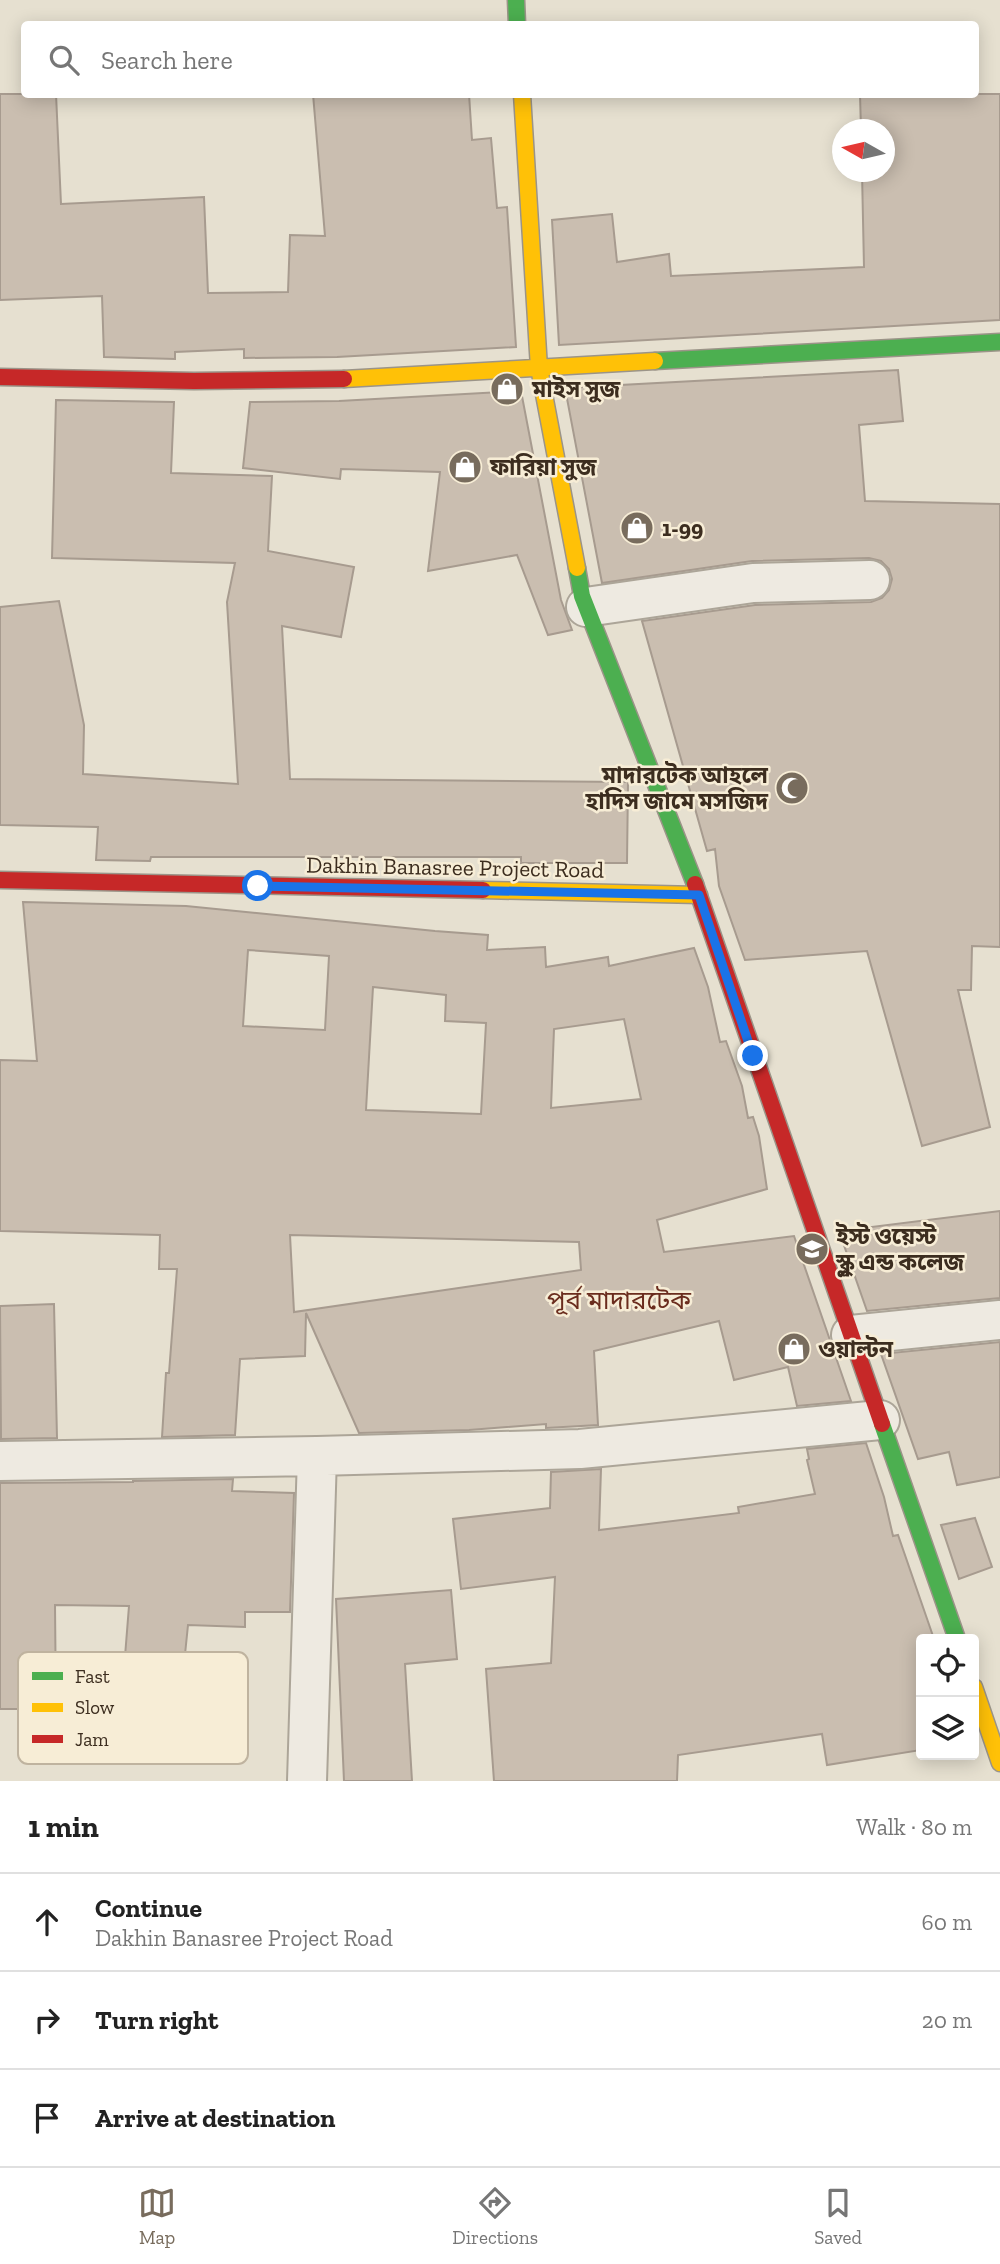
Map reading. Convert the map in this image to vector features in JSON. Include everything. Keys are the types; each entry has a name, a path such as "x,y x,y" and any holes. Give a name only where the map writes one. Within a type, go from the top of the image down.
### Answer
{"street":[{"path":"516,0 517,21"},
{"path":"522,98 539,368 586,607 699,895 955,1634"},
{"path":"0,377 256,381 1000,342"},
{"path":"586,607 753,583 870,580"},
{"name":"Dakhin Banasree Project Road","path":"0,880 699,895"},
{"path":"851,1335 1000,1320"},
{"path":"0,1461 580,1449 880,1420"},
{"path":"307,1781 317,1456"},
{"path":"977,1697 1000,1763"}],"building":[{"path":"0,94 21,94 21,98 56,98 61,204 204,197 208,293 288,292 290,235 325,236 313,98 469,98 472,140 491,138 497,208 507,207 516,347 337,357 244,358 244,349 175,352 175,359 104,357 102,296 0,300"},
{"path":"979,94 1000,94 1000,320 559,345 552,220 612,214 617,262 669,254 671,276 864,267 862,182 895,182 895,119 861,119 860,98 979,98"},
{"path":"898,370 903,421 859,425 865,501 1000,504 1000,947 972,946 971,990 958,990 990,1127 922,1146 867,951 745,960 719,886 715,849 707,851 642,621 755,605 871,602 882,598 889,590 892,579 889,569 881,561 869,558 752,561 602,583 565,388"},
{"path":"521,391 561,600 572,630 548,635 517,555 428,571 440,472 341,469 340,479 243,468 250,402 339,401"},
{"path":"56,400 174,402 171,473 272,476 268,551 354,567 341,637 282,626 290,779 628,782 627,863 521,863 521,857 151,857 150,861 96,860 98,827 0,825 0,607 59,601 84,725 83,774 238,784 227,602 235,563 52,558"},
{"path":"23,902 186,906 488,935 487,950 545,947 546,967 608,957 609,966 694,948 708,987 720,1042 726,1041 742,1086 748,1118 753,1117 759,1136 767,1189 657,1220 664,1252 794,1236 851,1401 797,1406 788,1367 734,1380 719,1321 594,1351 598,1425 546,1428 546,1424 469,1430 359,1433 306,1313 305,1356 240,1359 235,1435 162,1437 177,1269 159,1269 160,1235 0,1231 0,1060 37,1061","holes":["248,950 329,956 325,1030 243,1026","373,987 446,995 445,1021 486,1023 481,1114 366,1110","624,1019 641,1099 551,1108 554,1029","290,1235 579,1242 581,1270 294,1312"]},
{"path":"1000,1211 1000,1298 867,1311 839,1231"},
{"path":"54,1304 57,1438 1,1439 0,1306"},
{"path":"1000,1342 1000,1477 957,1485 949,1452 918,1459 881,1354"},
{"path":"866,1443 884,1497 893,1536 898,1535 932,1634 916,1634 916,1751 827,1765 822,1734 678,1755 677,1781 494,1781 486,1669 551,1663 555,1577 461,1589 453,1519 550,1508 551,1472 601,1469 599,1530 739,1513 738,1507 815,1494 807,1449"},
{"path":"233,1479 232,1491 294,1493 290,1612 245,1612 245,1627 188,1625 185,1652 125,1652 129,1606 55,1605 55,1652 18,1652 18,1709 0,1709 0,1483"},
{"path":"975,1518 992,1567 959,1579 941,1525"},
{"path":"451,1590 457,1659 405,1664 412,1781 344,1781 336,1599"}],"traffic: fast":[{"path":"516,0 517,21"},
{"path":"655,361 1000,342"},
{"path":"577,568 582,596 695,884"},
{"path":"882,1424 955,1634"}],"traffic: slow":[{"path":"522,98 539,368 577,568"},
{"path":"344,379 655,361"},
{"path":"483,890 699,895"},
{"path":"977,1697 1000,1763"}],"traffic: jam":[{"path":"0,377 194,381 344,379"},
{"path":"0,880 483,890"},
{"path":"695,884 882,1424"}],"place":[{"name":"মাইস সুজ","path":"507,389"},
{"name":"ফারিয়া সুজ","path":"465,467"},
{"name":"1-99","path":"637,528"},
{"name":"মাদারটেক আহলে হাদিস জামে মসজিদ","path":"792,788"},
{"name":"ইস্ট ওয়েস্ট স্কুল এন্ড কলেজ","path":"812,1249"},
{"name":"ওয়াল্টন","path":"794,1349"}],"district":[{"name":"পূর্ব মাদারটেক","path":"619,1300"}],"route":[{"path":"258,886 699,895 753,1056"}]}
